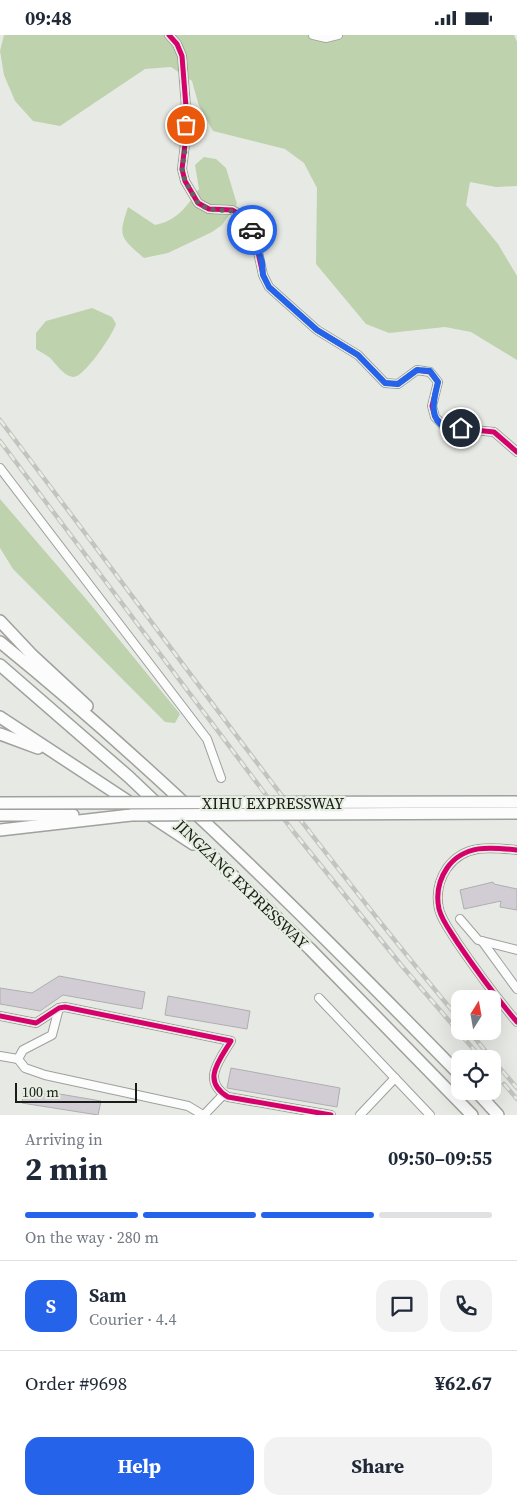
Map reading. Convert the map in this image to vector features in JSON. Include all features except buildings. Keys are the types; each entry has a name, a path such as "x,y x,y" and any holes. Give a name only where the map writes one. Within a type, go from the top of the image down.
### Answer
{"highway":[{"path":"0,621 142,763"},
{"name":"JINGZANG EXPRESSWAY","path":"0,642 142,763 324,936 451,1066"},
{"name":"JINGZANG EXPRESSWAY","path":"0,665 129,777 216,859 310,949 472,1115"},
{"path":"0,717 50,752 216,859"},
{"path":"0,734 50,752"},
{"name":"XIHU EXPRESSWAY","path":"0,803 517,802"},
{"name":"XIHU EXPRESSWAY","path":"131,815 517,813"},
{"path":"0,815 131,815"},
{"path":"0,829 131,815"},
{"path":"484,1100 498,1115"}],"street":[{"path":"169,35 177,44 182,56 186,107 186,144 182,169 185,181 198,203 208,209 232,211 243,216 255,238 263,275 269,287 317,330 358,355 385,383 398,384 417,370 430,371 438,382 432,406 435,417 445,427 494,431 515,447"},
{"path":"313,35 326,38 338,35"},
{"path":"0,468 207,739 221,778"},
{"path":"517,850 481,848 461,855 446,871 440,885 438,900 444,922 484,983 517,1022"},
{"path":"460,919 478,940 517,950"},
{"path":"482,941 517,989"},
{"path":"319,998 430,1115"},
{"path":"0,1016 36,1023 59,1008 65,1007 231,1041 215,1069 214,1083 218,1091 228,1097 331,1115"},
{"path":"18,1059 23,1050 52,1035 59,1008"},
{"path":"0,1056 18,1059 25,1068 44,1075 188,1106 203,1115 224,1095"},
{"path":"360,1115 395,1078"}],"green space":[{"path":"4,35 514,35 517,42 517,186 496,187 470,182 466,205 498,244 517,276 517,360 471,332 445,327 389,333 366,324 316,264 317,188 304,163 285,149 213,131 199,106 192,81 171,67 145,69 60,126 33,121 15,101 4,75 0,51"},
{"path":"204,157 216,159 226,168 237,204 222,225 212,232 168,253 144,258 123,236 123,225 128,207 155,225 169,220 186,207 199,189 195,165"},
{"path":"92,308 112,317 116,324 110,337 84,371 73,377 69,376 49,357 36,349 36,333 46,321"},
{"path":"0,499 86,599 180,714 175,723 165,722 13,569 0,548"}],"railway":[{"path":"0,420 284,798 451,1009"},
{"path":"0,441 293,831 402,966 474,1050"},
{"path":"476,1040 485,1050"},
{"path":"501,1069 517,1088"},
{"path":"504,1084 517,1099"}],"cycle path":[{"path":"169,35 177,44 182,56 186,107 182,169 185,181 198,203 209,209 232,210 243,216 255,238 263,275 269,287 317,330 358,355 385,383 398,384 417,370 430,372 438,382 432,406 435,417 445,427 494,432 517,452"},
{"path":"517,850 488,848 470,851 461,855 454,860 444,873 438,898 440,913 449,930 486,983 517,1022"},
{"path":"0,1016 36,1023 59,1008 65,1007 231,1041 218,1063 214,1078 215,1084 220,1091 228,1097 331,1115"}],"way so far":[{"path":"186,125 186,144 182,157 182,169 185,181 198,203 208,209 232,211 243,216 252,230"}],"route":[{"path":"252,230 262,262 263,275 269,287 286,304 298,312 317,330 358,355 385,383 398,384 417,370 430,371 438,382 432,406 435,417 445,427 461,428"}]}
